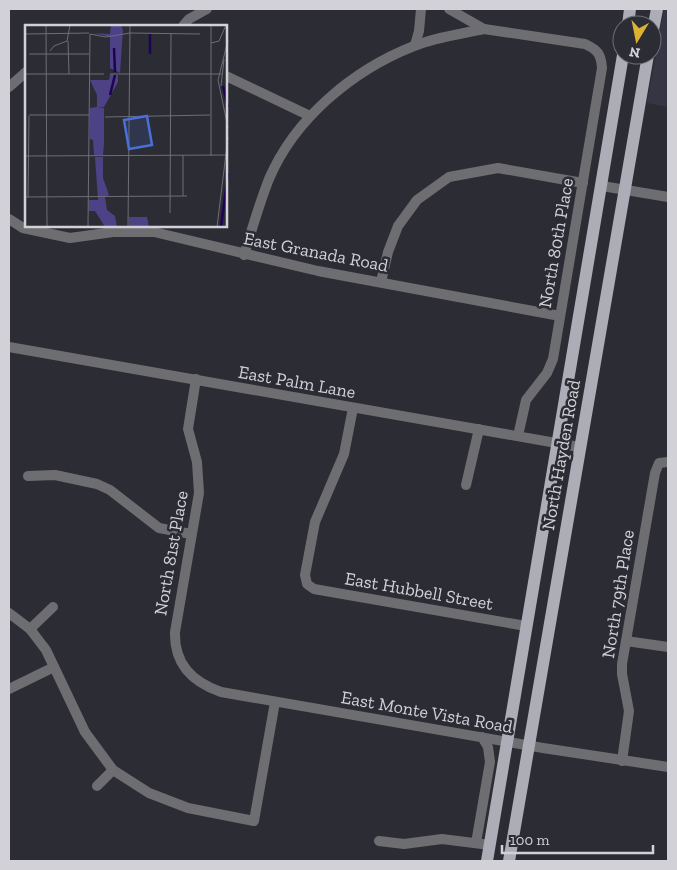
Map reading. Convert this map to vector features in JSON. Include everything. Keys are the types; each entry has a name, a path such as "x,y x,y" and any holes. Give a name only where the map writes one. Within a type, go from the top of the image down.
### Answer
{"main road":[{"name":"North Hayden Road","path":"487,861 621,65"},
{"name":"North Hayden Road","path":"509,861 646,65"}],"street":[{"path":"184,25 207,9"},
{"path":"415,45 419,31 421,9"},
{"path":"449,9 484,28"},
{"path":"244,255 269,178 288,144 310,116 336,91 373,66 415,45 484,28"},
{"name":"North 80th Place","path":"484,28 585,44 597,50 602,57 602,68 553,359 547,373 526,400 518,436"},
{"path":"9,87 25,73"},
{"path":"228,77 310,116"},
{"path":"381,282 388,252 398,226 417,200 449,177 498,168 583,183"},
{"path":"602,186 668,197"},
{"name":"East Granada Road","path":"9,219 23,228 70,238 113,232 154,232 244,255 560,316"},
{"name":"East Palm Lane","path":"9,348 580,447"},
{"name":"North 81st Place","path":"186,672 179,660 174,645 200,481 188,429 196,379"},
{"name":"East Hubbell Street","path":"353,408 344,454 315,522 305,576 307,584 314,589 526,626"},
{"path":"466,485 479,430"},
{"name":"North 79th Place","path":"622,761 629,711 622,674 626,641 655,473 664,462"},
{"path":"28,476 54,475 97,484 110,490 159,528 191,534"},
{"path":"30,629 53,607"},
{"path":"9,613 30,629 46,650 85,732 113,770 150,793 188,808 254,821 275,702"},
{"path":"626,641 668,647"},
{"path":"9,689 54,667"},
{"name":"East Monte Vista Road","path":"186,672 206,687 221,692 528,746 668,767"},
{"path":"476,843 490,762 488,747 482,737"},
{"path":"97,786 113,770"},
{"path":"379,841 404,844 436,840 490,845"}],"shaded area":[{"path":"664,9 668,9 668,107 647,103 654,65 662,65 662,20"}]}
